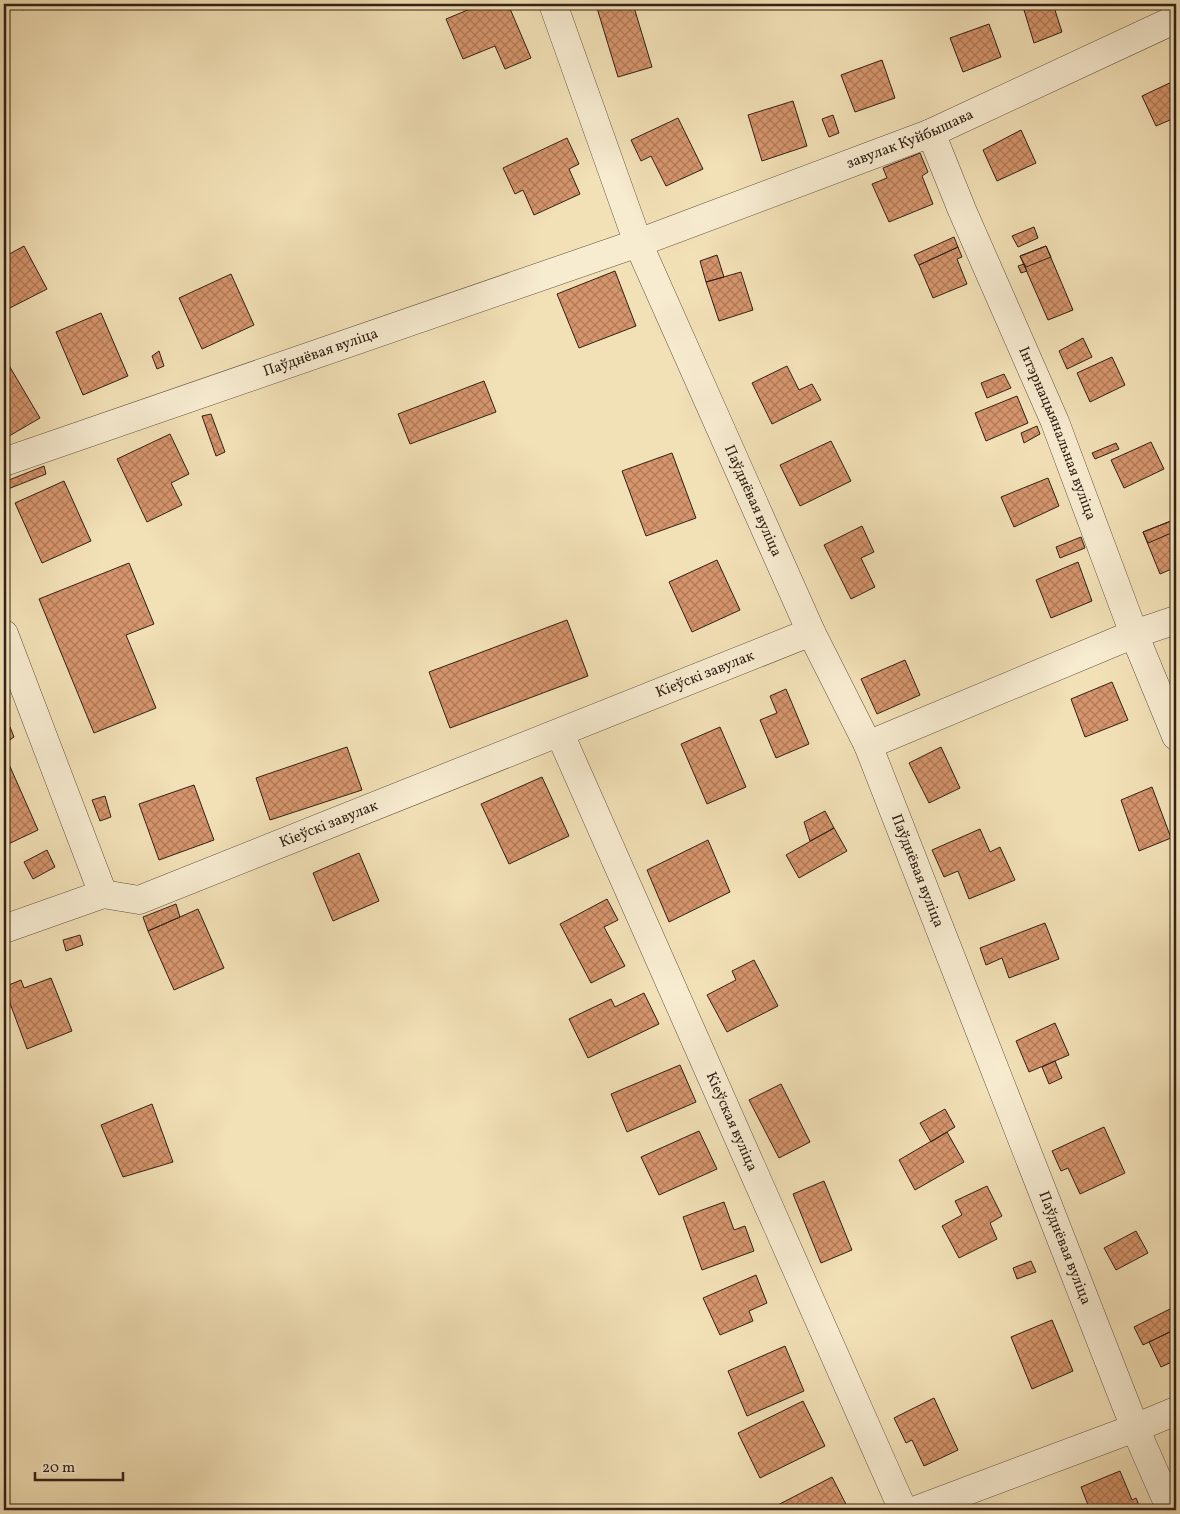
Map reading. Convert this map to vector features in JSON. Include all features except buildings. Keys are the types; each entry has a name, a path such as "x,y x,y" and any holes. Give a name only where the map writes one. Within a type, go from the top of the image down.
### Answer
{"street":[{"name":"Паўднёвая вуліца","path":"553,4 638,243 811,632 868,745 1134,1428 1170,1510"},
{"name":"завулак Куйбышава","path":"638,243 931,133 1176,19"},
{"name":"Інтэрнацыянальная вуліца","path":"931,133 962,210 1055,422 1134,634 1176,736"},
{"name":"Паўднёвая вуліца","path":"4,462 638,243"},
{"path":"868,745 1134,634 1176,620"},
{"name":"Кіеўскі завулак","path":"103,894 139,900 560,734 811,632"},
{"path":"4,634 103,894 4,929"},
{"name":"Кіеўская вуліца","path":"560,734 903,1510"},
{"path":"916,1510 1176,1411"}]}
